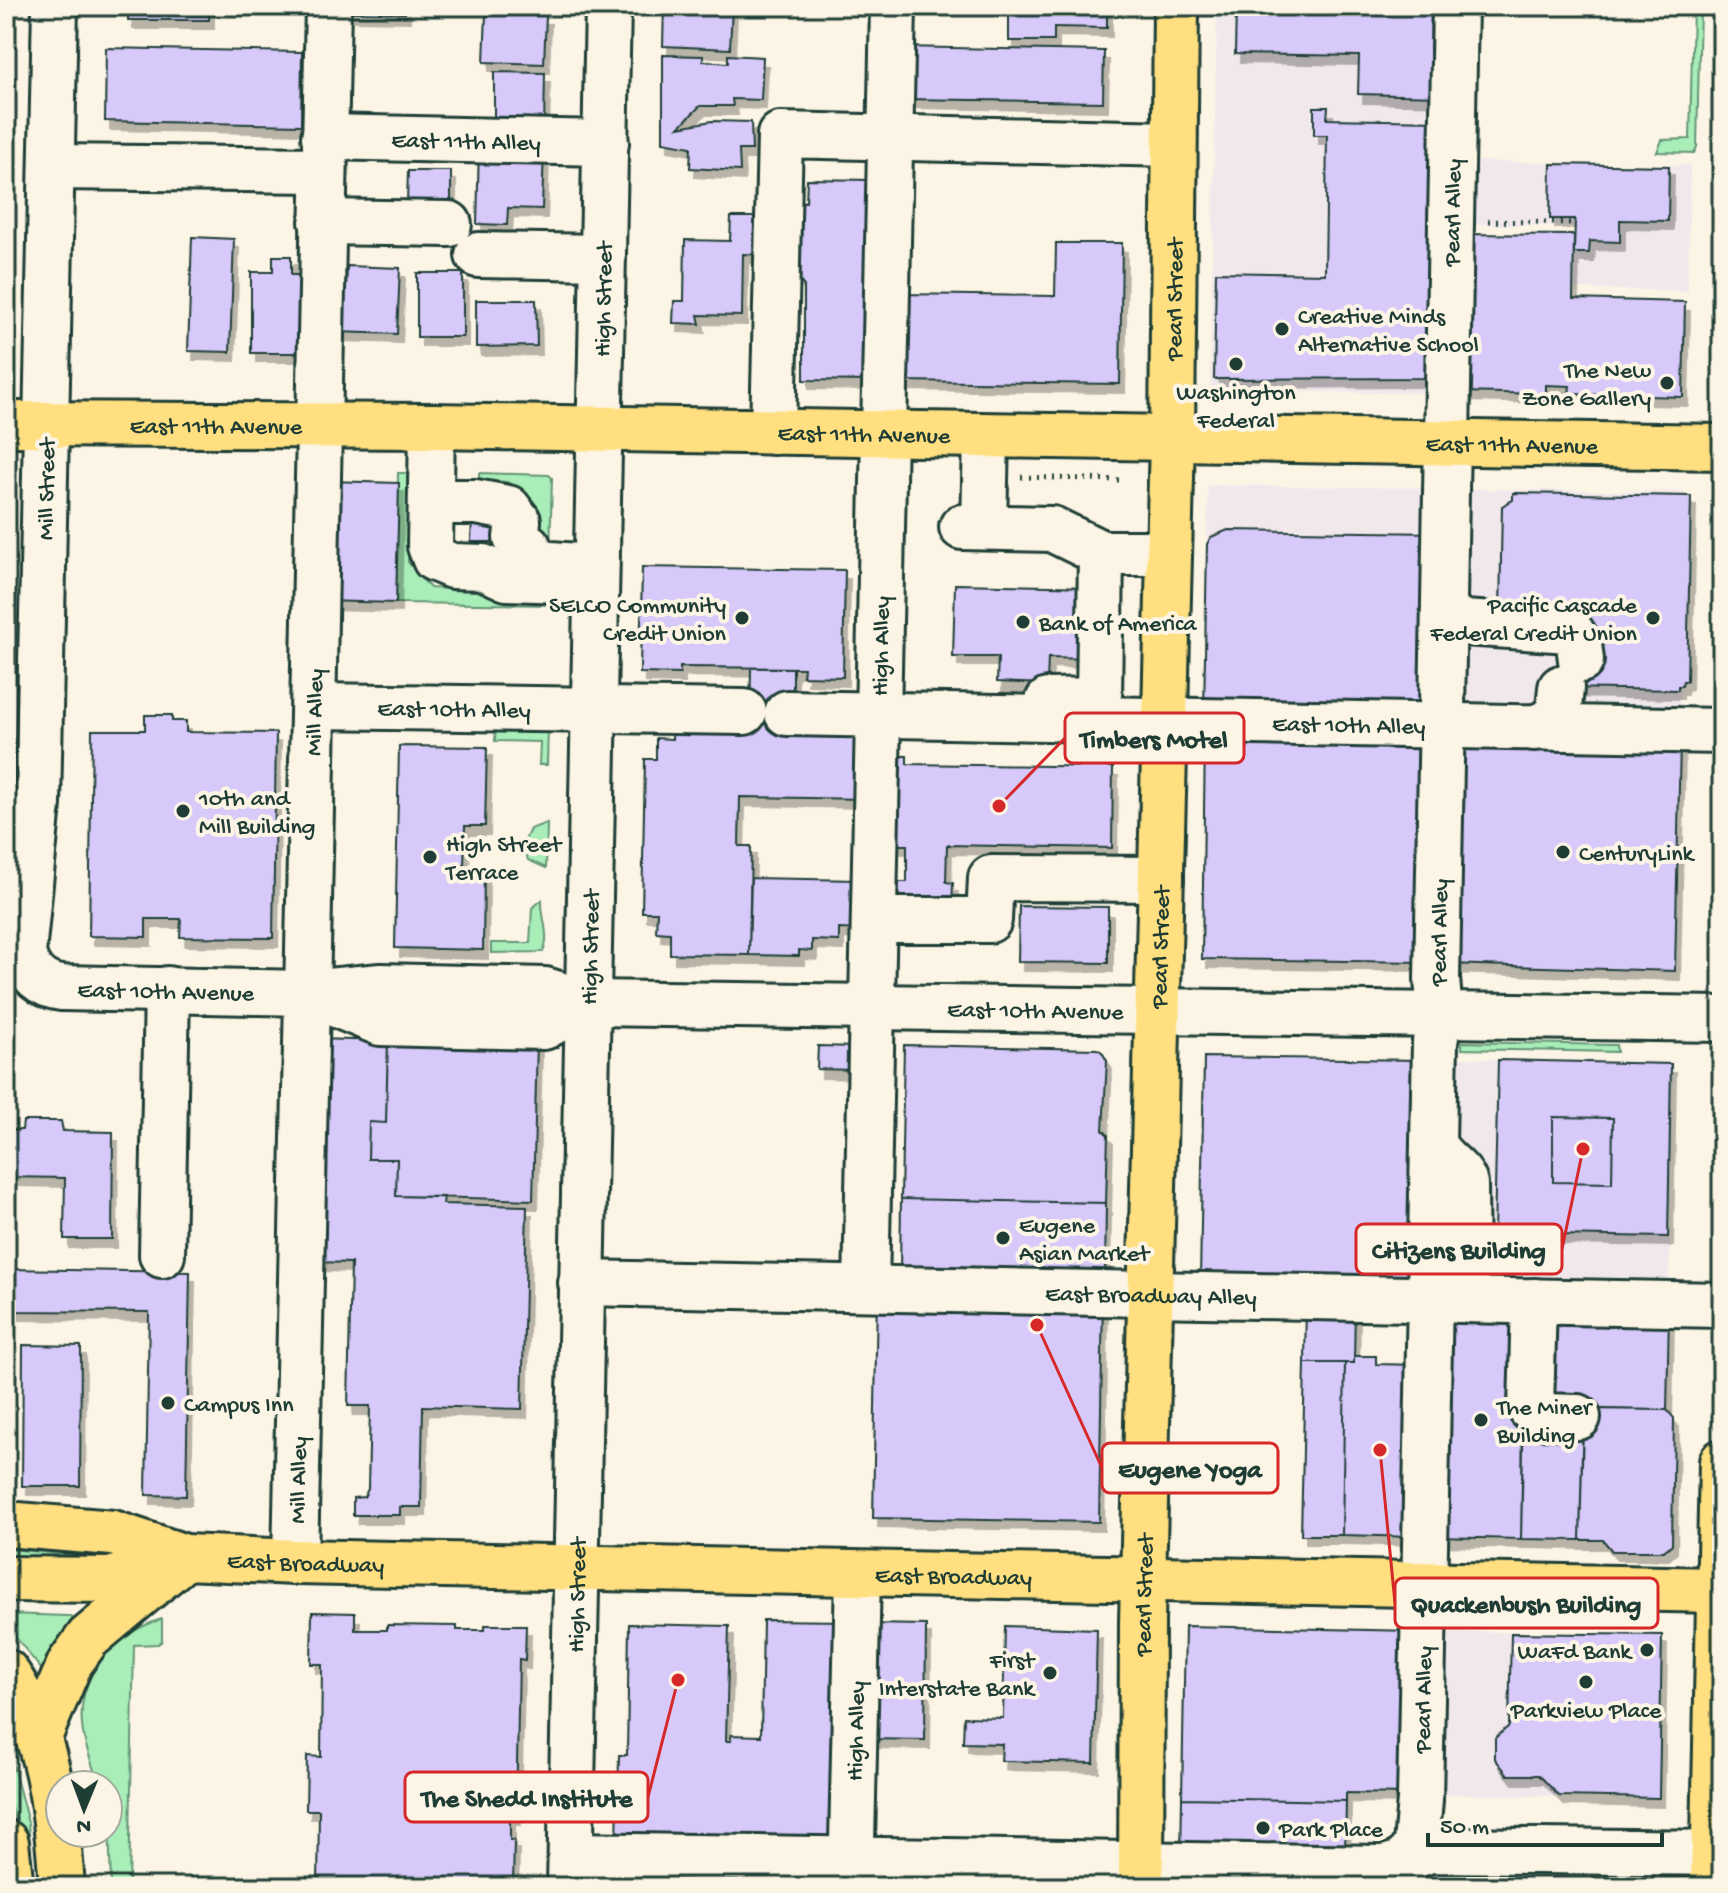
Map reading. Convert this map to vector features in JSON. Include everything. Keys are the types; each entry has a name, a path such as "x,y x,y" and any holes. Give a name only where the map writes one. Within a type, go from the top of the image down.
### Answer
{"main road":[{"name":"Pearl Street","path":"1141,1876 1143,1579 1172,438 1176,6"},
{"name":"East 11th Avenue","path":"19,419 1722,447"},
{"path":"1716,1865 1722,1462"},
{"name":"East Broadway","path":"6,1524 113,1533 185,1557 295,1562 1721,1590"},
{"name":"East Broadway","path":"6,1579 110,1580 185,1557"},
{"path":"39,1737 70,1663 88,1638 185,1557"},
{"path":"6,1672 39,1737 52,1795 62,1887"},
{"path":"6,1843 11,1887"}],"street":[{"name":"Mill Street","path":"35,973 25,918 38,804 19,419 52,167 55,6"},
{"name":"Mill Alley","path":"295,1562 328,6"},
{"name":"High Street","path":"571,1871 608,6"},
{"name":"High Alley","path":"866,1288 893,6"},
{"name":"Pearl Alley","path":"1403,1872 1419,1827 1424,1584 1443,1298 1435,1042 1440,1014 1437,979 1455,6"},
{"path":"773,432 780,135 1174,144"},
{"name":"East 11th Alley","path":"52,167 606,143"},
{"path":"322,222 603,257"},
{"path":"432,426 430,546 435,559 452,566 483,567 507,578 596,573"},
{"path":"986,436 973,527 1052,529 1101,553 1169,553"},
{"path":"432,502 476,502 508,508 518,521 516,538 501,559 483,567"},
{"path":"516,538 528,546 539,564 596,573"},
{"path":"985,717 1020,701 1099,700 1101,553"},
{"path":"1444,604 1448,614 1464,623 1570,630 1579,644 1558,718 1534,728"},
{"name":"East 10th Alley","path":"314,706 1722,731"},
{"path":"874,920 989,920 991,878 1161,879"},
{"name":"East 10th Avenue","path":"35,973 167,989 307,993 381,986 545,990 588,1003 1722,1019"},
{"path":"162,1255 167,989"},
{"name":"East Broadway Alley","path":"581,1283 1722,1305"},
{"path":"1534,1301 1531,1409 1540,1416 1578,1417"},
{"name":"High Alley","path":"851,1874 858,1574"},
{"path":"571,1871 1141,1876 1396,1866 1403,1872 1432,1850 1716,1865"}],"path":[{"path":"1497,221 1575,223"}],"shaded area":[{"path":"1217,6 1445,6 1438,394 1210,390"},
{"path":"1462,161 1690,165 1688,291 1574,289 1575,226 1461,224"},
{"path":"1208,485 1436,488 1432,716 1204,712"},
{"path":"1457,489 1684,492 1680,721 1452,717"},
{"path":"1445,1058 1673,1062 1669,1292 1441,1288"},
{"name":"Parkview Place","path":"1434,1631 1662,1635 1659,1798 1429,1794"}],"green space":[{"path":"1693,6 1700,6 1697,147 1694,153 1657,152 1662,140 1690,139"},
{"path":"398,473 409,473 408,562 430,588 549,593 550,605 396,603"},
{"path":"479,473 549,475 552,478 550,552 545,550 526,493 507,482 479,480"},
{"path":"496,725 548,727 547,765 539,765 540,742 495,741"},
{"path":"547,823 546,868 528,860 523,844 530,829"},
{"path":"542,900 546,933 543,952 491,953 491,943 530,943 532,908"},
{"path":"1462,1042 1616,1045 1617,1052 1462,1049"},
{"path":"6,1549 88,1556 88,1564 6,1565"},
{"path":"6,1614 68,1616 78,1621 52,1647 41,1669 6,1625"},
{"path":"162,1619 162,1641 158,1644 134,1645 129,1887 111,1887 110,1849 124,1849 124,1769 93,1769 83,1732 82,1706 93,1673 103,1658 129,1634"},
{"path":"6,1740 28,1823 34,1887 23,1887 16,1826 6,1791"}],"building":[{"path":"128,6 209,6 209,20 128,20"},
{"path":"348,6 405,6 405,13 348,12"},
{"path":"664,6 732,6 730,49 663,46"},
{"path":"1009,6 1107,6 1107,28 1054,27 1054,41 1009,41"},
{"path":"1236,6 1431,6 1430,53 1440,53 1440,96 1358,94 1359,56 1235,54"},
{"path":"486,14 546,15 544,64 484,62"},
{"path":"902,47 1104,51 1103,102 901,99"},
{"path":"106,48 302,52 301,125 105,121"},
{"path":"663,55 703,56 703,61 728,63 728,55 763,57 761,100 732,99 733,106 700,106 679,127 712,121 751,122 752,150 739,150 740,171 690,168 691,147 663,142"},
{"path":"494,72 545,73 544,130 494,130"},
{"path":"1314,107 1328,107 1327,119 1440,121 1437,378 1214,379 1216,272 1325,274 1327,135 1314,135"},
{"path":"479,147 544,149 542,209 508,208 507,225 477,224"},
{"path":"1551,164 1669,166 1668,221 1620,220 1620,242 1590,241 1589,253 1574,253 1575,219 1550,219"},
{"path":"408,171 451,171 451,202 407,202"},
{"path":"807,179 872,180 869,381 804,380 804,286 791,271 794,201 806,202"},
{"path":"731,217 768,217 767,255 743,254 742,316 698,315 700,324 673,323 674,301 684,301 685,240 730,241"},
{"path":"1463,234 1574,235 1573,299 1685,302 1683,397 1569,394 1570,386 1546,385 1546,394 1460,392"},
{"path":"192,237 234,239 230,352 188,351"},
{"path":"1056,243 1122,243 1120,384 899,381 900,294 1055,296"},
{"path":"273,256 291,256 291,275 299,275 299,353 251,353 251,272 273,272"},
{"path":"347,266 400,268 397,334 336,332 338,286 346,287"},
{"path":"417,273 463,273 463,337 417,337"},
{"path":"476,300 536,300 537,346 476,347"},
{"path":"327,481 399,483 396,603 323,601"},
{"path":"1513,493 1691,496 1687,681 1678,686 1678,690 1560,688 1560,661 1590,660 1590,619 1506,618 1500,612 1502,506 1513,500"},
{"path":"472,517 495,518 494,542 471,542"},
{"path":"1228,530 1436,533 1421,716 1204,712 1207,544 1211,537"},
{"name":"SELCO Community Credit Union","path":"642,567 845,570 843,677 803,676 804,668 680,667 680,674 640,673"},
{"name":"Bank of America","path":"955,584 1093,587 1092,659 1048,658 1047,684 997,682 998,657 953,657"},
{"path":"751,668 793,668 793,719 750,718"},
{"name":"10th and Mill Building","path":"145,715 172,715 172,721 186,721 186,732 276,733 273,938 180,937 181,919 146,919 146,937 89,936 92,730 145,730"},
{"path":"673,717 868,720 867,799 740,797 739,846 751,846 749,955 670,954 670,933 656,932 657,912 642,912 645,759 656,759 656,738 672,739"},
{"name":"CenturyLink","path":"1452,736 1680,740 1675,971 1447,964"},
{"path":"1205,737 1425,740 1422,962 1202,959"},
{"name":"High Street Terrace","path":"399,746 487,747 485,826 465,826 464,870 484,871 483,950 395,948"},
{"path":"887,756 907,756 907,764 1113,767 1112,848 947,845 946,882 953,883 952,909 898,908 899,882 907,882 907,845 885,845"},
{"path":"751,878 860,880 860,930 839,929 839,941 812,940 812,951 799,950 799,956 749,955"},
{"path":"1019,906 1108,907 1108,963 1018,962"},
{"path":"388,1037 537,1041 533,1200 396,1196 397,1159 368,1159 369,1122 386,1123"},
{"path":"315,1039 388,1041 386,1123 369,1122 368,1159 397,1159 396,1196 444,1197 443,1204 527,1206 522,1409 423,1406 421,1507 400,1507 400,1515 353,1515 353,1498 364,1497 368,1489 370,1406 348,1406 351,1263 316,1262"},
{"path":"904,1045 1097,1049 1102,1052 1107,1061 1103,1130 1108,1135 1106,1203 901,1199"},
{"path":"818,1046 856,1047 855,1070 817,1069"},
{"path":"1204,1057 1422,1060 1418,1284 1200,1280"},
{"path":"1498,1060 1671,1064 1668,1237 1494,1234"},
{"path":"1553,1117 1613,1118 1612,1183 1553,1182"},
{"path":"23,1121 61,1121 63,1131 113,1132 112,1239 64,1239 65,1178 6,1177 6,1130 22,1130"},
{"name":"Eugene Asian Market","path":"901,1199 1106,1203 1105,1277 900,1273"},
{"name":"Campus Inn","path":"6,1269 190,1272 186,1496 146,1495 149,1312 6,1311"},
{"name":"Campus Inn","path":"6,1269 190,1272 186,1496 146,1495 149,1312 6,1311"},
{"path":"877,1295 1103,1299 1099,1522 873,1518"},
{"path":"1306,1305 1355,1306 1354,1363 1305,1363"},
{"name":"The Miner Building","path":"1440,1307 1526,1309 1521,1539 1436,1537"},
{"path":"1550,1309 1669,1312 1667,1410 1539,1408"},
{"path":"23,1345 81,1346 80,1486 22,1486"},
{"path":"23,1345 81,1346 80,1486 22,1486"},
{"path":"1354,1356 1376,1356 1376,1364 1419,1365 1416,1537 1342,1535 1345,1363 1354,1363"},
{"path":"1305,1363 1345,1363 1342,1535 1301,1535"},
{"path":"1583,1409 1667,1410 1674,1418 1672,1544 1664,1551 1612,1551 1603,1540 1580,1540"},
{"path":"1523,1423 1583,1425 1580,1540 1521,1539"},
{"path":"312,1612 355,1613 355,1630 387,1630 387,1625 457,1626 457,1630 485,1630 485,1625 526,1625 525,1660 519,1659 516,1816 510,1816 510,1840 514,1840 513,1887 318,1887 319,1810 306,1810 307,1756 321,1757 322,1664 311,1664"},
{"path":"763,1620 848,1621 843,1850 617,1845 619,1755 627,1755 629,1624 729,1626 726,1741 731,1741 731,1735 761,1736"},
{"path":"868,1624 926,1625 925,1740 867,1739"},
{"name":"First Interstate Bank","path":"1005,1626 1097,1629 1094,1763 1001,1761 1002,1744 963,1743 964,1717 1003,1718"},
{"path":"1185,1626 1414,1631 1410,1794 1346,1793 1346,1801 1182,1798"},
{"name":"Parkview Place","path":"1511,1633 1662,1635 1659,1798 1559,1796 1539,1775 1508,1775 1495,1759 1495,1738 1509,1726"},
{"name":"Park Place","path":"1182,1798 1346,1801 1345,1857 1181,1855"}],"place":[{"name":"Creative Minds Alternative School","path":"1282,329"},
{"name":"Washington Federal","path":"1236,364"},
{"name":"The New Zone Gallery","path":"1667,383"},
{"name":"SELCO Community Credit Union","path":"742,618"},
{"name":"Pacific Cascade Federal Credit Union","path":"1653,618"},
{"name":"Bank of America","path":"1023,622"},
{"name":"Timbers Motel","path":"999,806"},
{"name":"10th and Mill Building","path":"183,811"},
{"name":"CenturyLink","path":"1563,852"},
{"name":"High Street Terrace","path":"430,857"},
{"name":"Citizens Building","path":"1583,1149"},
{"name":"Eugene Asian Market","path":"1003,1238"},
{"name":"Eugene Yoga","path":"1037,1325"},
{"name":"Campus Inn","path":"168,1403"},
{"name":"The Miner Building","path":"1481,1420"},
{"name":"Quackenbush Building","path":"1380,1450"},
{"name":"WaFd Bank","path":"1647,1650"},
{"name":"First Interstate Bank","path":"1050,1673"},
{"name":"The Shedd Institute","path":"678,1680"},
{"name":"Parkview Place","path":"1586,1682"},
{"name":"Park Place","path":"1263,1828"}]}
